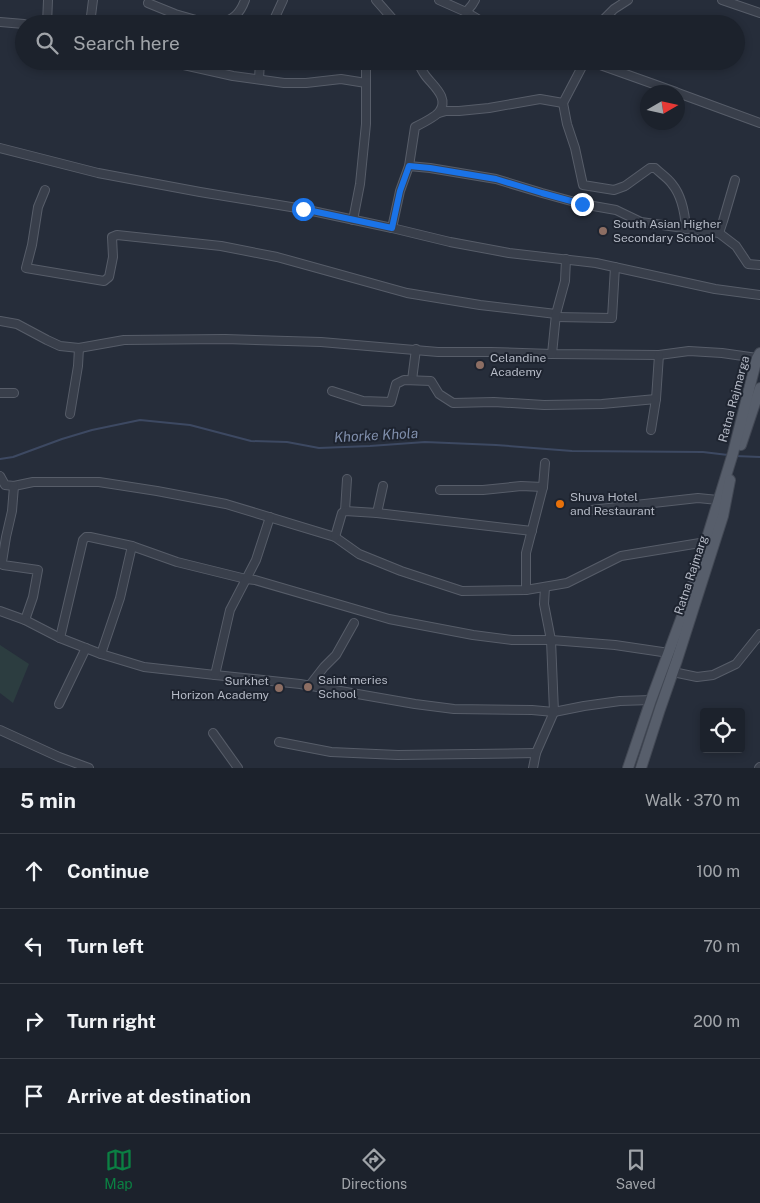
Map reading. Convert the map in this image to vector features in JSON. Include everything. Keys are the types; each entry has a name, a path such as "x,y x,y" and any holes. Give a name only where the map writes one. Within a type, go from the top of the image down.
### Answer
{"main road":[{"name":"Ratna Rajmarga","path":"736,452 759,355"},
{"name":"Ratna Rajmarg","path":"628,768 688,600 718,500 760,388"},
{"name":"Ratna Rajmarg","path":"641,768 723,516 729,471"}],"street":[{"path":"47,15 48,0"},
{"path":"91,15 93,0"},
{"path":"236,15 241,11 245,0"},
{"path":"276,15 283,0"},
{"path":"376,0 389,15"},
{"path":"439,0 471,15"},
{"path":"466,12 475,0"},
{"path":"608,15 628,0"},
{"path":"722,0 760,13"},
{"path":"148,3 178,15"},
{"path":"0,22 15,23"},
{"path":"206,70 233,76 284,83 306,83 340,79 366,83"},
{"path":"260,70 260,79"},
{"path":"353,220 360,184 366,124 366,70"},
{"path":"423,70 443,99 439,113"},
{"path":"580,70 563,104 575,148 582,185 614,190 624,186 650,168 655,168 672,183 680,196 686,229"},
{"path":"614,70 655,85"},
{"path":"685,96 760,123"},
{"path":"392,228 400,191 409,166 415,127 446,111 490,108 540,99 563,104"},
{"path":"0,148 98,173 303,209 480,248 596,263 715,289 760,295"},
{"path":"409,166 496,179 582,204 616,210 641,222 718,234 736,246 748,264 760,265"},
{"path":"718,234 735,180"},
{"path":"45,190 38,206 32,245 26,268 104,281 109,277 113,257 112,237 117,235 220,246 277,257 407,293 556,316 612,318 616,267"},
{"path":"552,354 556,316 565,281 566,259"},
{"path":"0,321 17,324 60,346 79,348 124,340 225,339 321,342 438,352 659,355 689,351 759,355"},
{"path":"70,414 79,348"},
{"path":"412,380 416,350"},
{"path":"651,430 656,399 659,355"},
{"path":"332,391 362,401 391,402 396,384 404,380 412,380 431,381 439,394 453,403 602,404 656,399"},
{"path":"0,393 14,393"},
{"path":"526,590 526,554 542,487 545,463"},
{"path":"0,476 5,485 14,486 33,482 99,482 157,490 240,507 335,537 359,554 401,571 462,591 526,590 567,583 621,556 706,542"},
{"path":"335,537 342,512 345,511 347,479"},
{"path":"14,486 12,511 2,562 3,565 38,570 33,597 25,620"},
{"path":"377,513 383,486"},
{"path":"440,490 483,490 521,486 542,487"},
{"path":"590,510 698,498 718,500"},
{"path":"345,511 532,531"},
{"path":"215,675 230,610 256,560 270,517"},
{"path":"60,638 83,540 86,537 90,537 132,546 177,562 255,580 389,619 473,635 512,640 551,640 615,645 669,653"},
{"path":"101,654 120,598 132,546"},
{"path":"533,768 536,752 554,712 551,640 544,604 545,587"},
{"path":"0,611 25,620 60,638 101,654 144,667 310,685 454,709 554,712 620,701 651,700"},
{"path":"310,685 336,655 354,623"},
{"path":"673,672 697,677 714,675 736,664 760,634"},
{"path":"59,704 86,648"},
{"path":"0,730 59,757 89,768"},
{"path":"213,733 238,768"},
{"path":"278,742 331,752 398,755 536,752"}],"shaded area":[{"path":"0,645 29,664 13,703 0,693"}],"waterway":[{"name":"Khorke Khola","path":"0,459 13,457 92,430 140,420 190,425 251,441 287,442 319,448 425,442 572,451 703,452 728,455"},
{"name":"Khorke Khola","path":"735,456 760,457"}],"place":[{"name":"South Asian Higher Secondary School","path":"603,231"},
{"name":"Celandine Academy","path":"480,365"},
{"name":"Shuva Hotel and Restaurant","path":"560,504"},
{"name":"Saint meries School","path":"308,687"},
{"name":"Surkhet Horizon Academy","path":"279,688"}],"route":[{"path":"303,209 392,228 400,191 409,166 496,179 582,204"}]}
